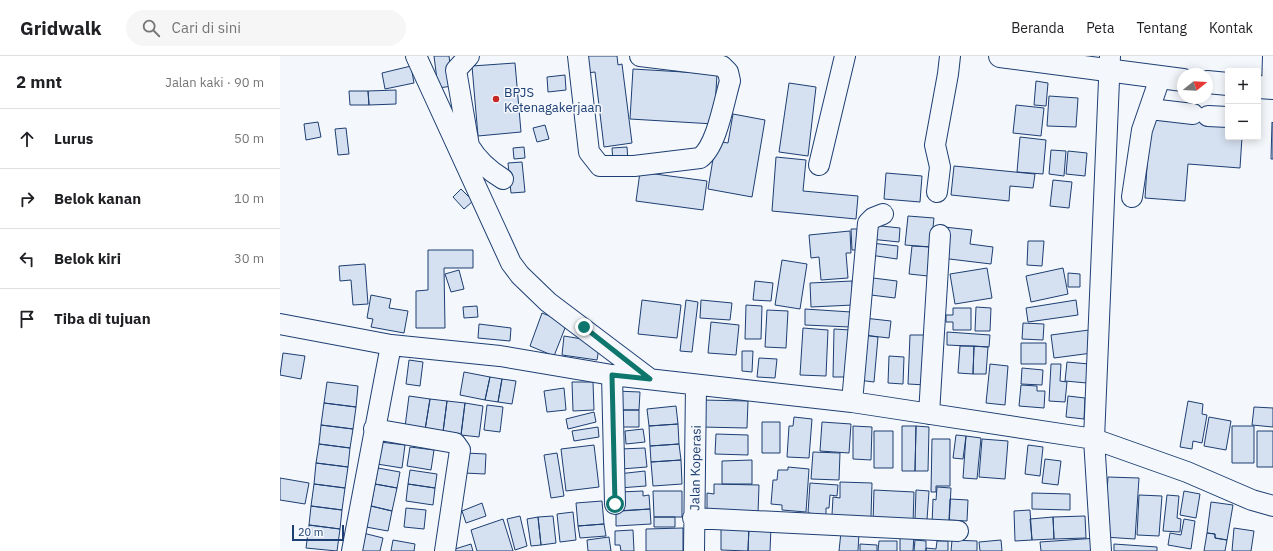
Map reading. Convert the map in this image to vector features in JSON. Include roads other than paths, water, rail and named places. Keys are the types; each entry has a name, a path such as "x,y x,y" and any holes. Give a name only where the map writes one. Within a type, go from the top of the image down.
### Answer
{"highway":[{"path":"1000,56 1111,64 1160,78 1177,79"},
{"path":"1213,83 1225,84"}],"street":[{"path":"416,56 512,263 520,275 548,302 650,379"},
{"path":"469,56 456,70 469,146 475,157 487,169 504,179"},
{"path":"578,56 589,152 595,162 600,166 634,166 700,158 708,151 713,140 730,81 728,72 722,66 640,56"},
{"path":"819,165 845,56"},
{"path":"937,192 940,167 935,145 950,56"},
{"path":"1268,87 1273,56"},
{"path":"1101,551 1094,439 1111,64"},
{"path":"1132,197 1142,130 1160,78"},
{"path":"1150,109 1225,117"},
{"path":"852,402 868,223 873,218 883,214"},
{"path":"929,414 940,235"},
{"path":"280,329 391,345 500,356 612,375 852,402 1094,439 1187,472 1252,500 1273,506"},
{"path":"352,551 374,428 391,345"},
{"path":"612,375 615,504"},
{"name":"Jalan Koperasi","path":"694,551 693,518 696,385"},
{"path":"374,428 455,443 458,446 460,450 445,551"},
{"path":"693,518 958,531"}],"place":[{"name":"BPJS Ketenagakerjaan","path":"496,99"}]}
